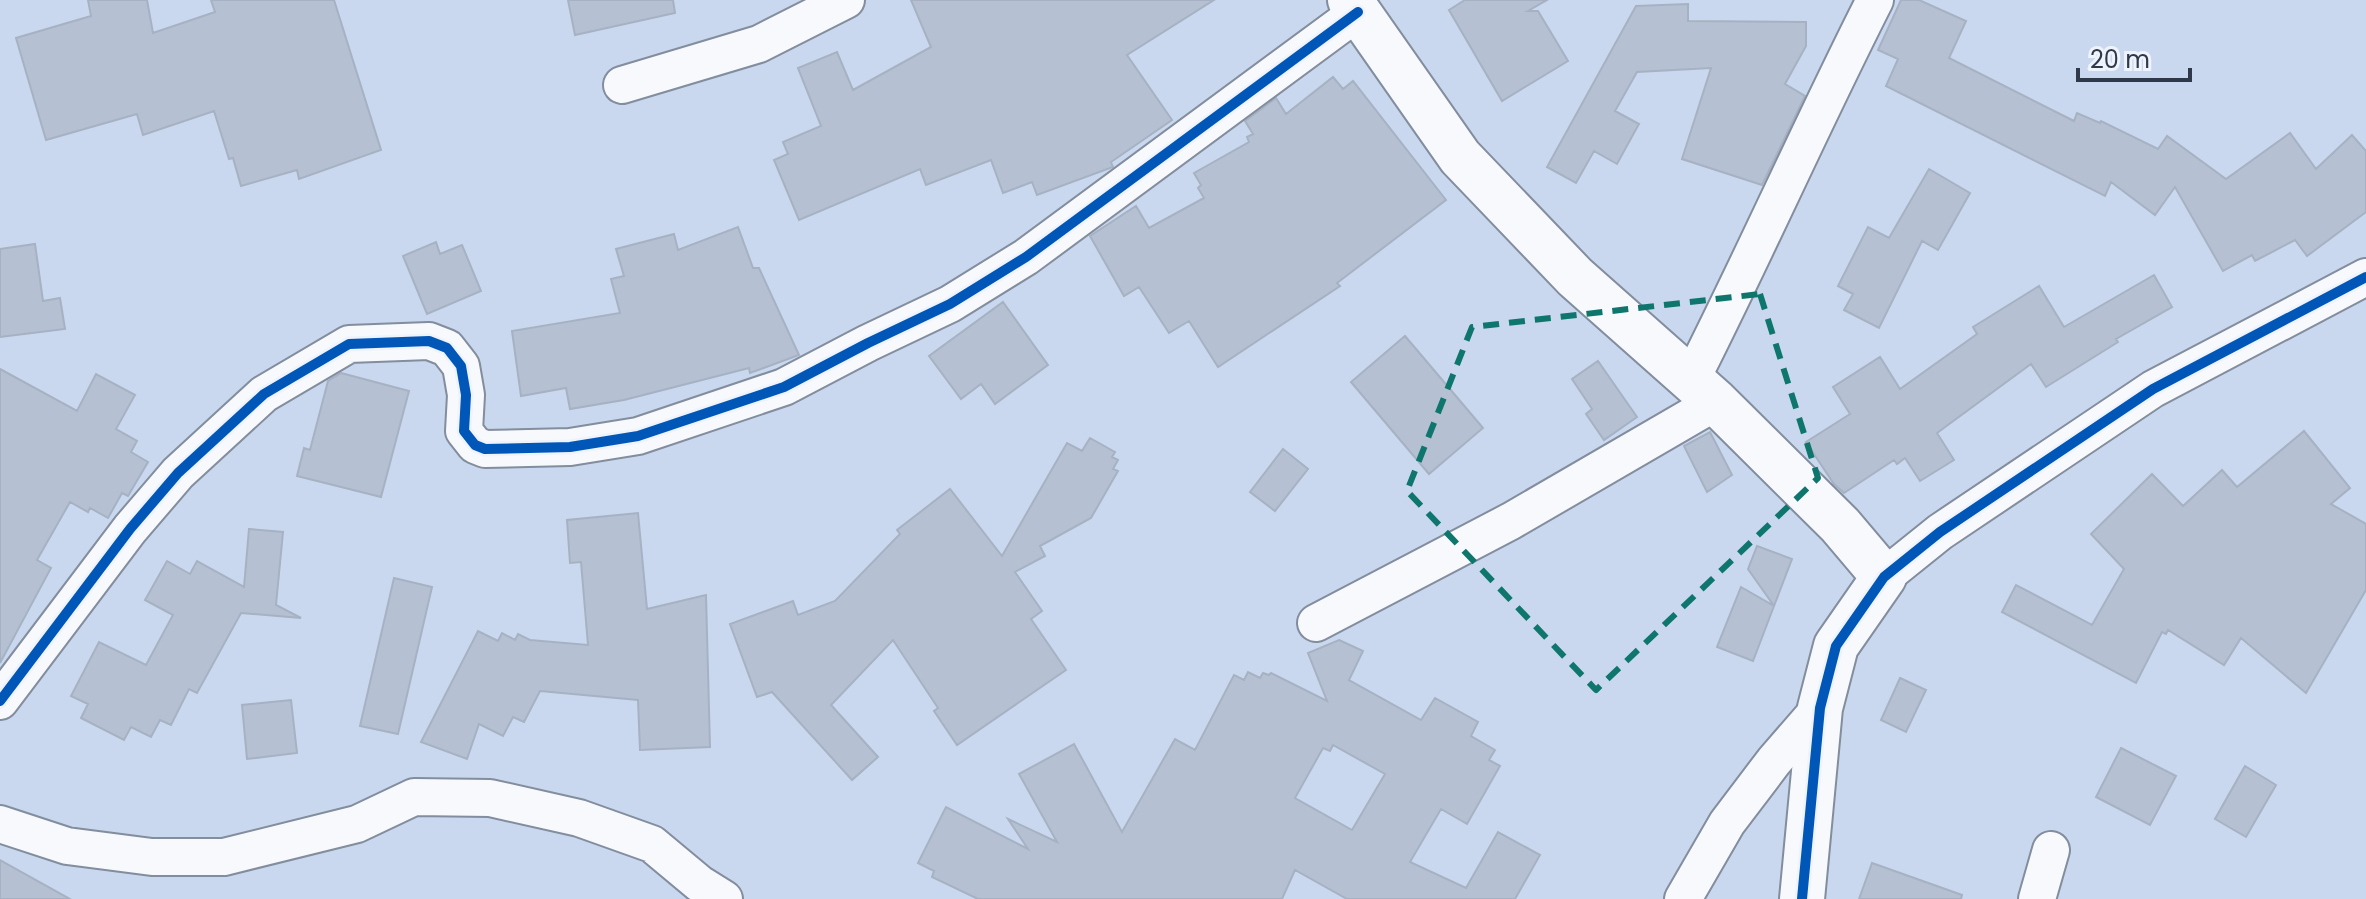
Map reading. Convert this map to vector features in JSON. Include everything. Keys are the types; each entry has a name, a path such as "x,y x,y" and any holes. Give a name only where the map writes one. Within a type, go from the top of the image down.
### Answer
{"street":[{"path":"622,85 759,44 846,0"},
{"path":"1316,623 1511,521 1704,391 1754,255 1830,89 1875,0"},
{"path":"0,701 130,529 178,473 264,394 349,344 429,341 447,348 461,366 466,395 464,431 475,445 485,449 570,447 638,436 784,387 950,304 1026,257 1354,6 1460,157 1575,277 1704,391 1840,525 1884,577"},
{"path":"1802,899 1820,708 1836,646 1884,577 1940,532 2153,389 2366,277"},
{"path":"1683,899 1727,823 1774,761 1820,708"},
{"path":"0,824 67,846 152,857 224,857 357,824 414,797 490,798 579,818 652,844 706,894"},
{"path":"2037,899 2051,850"}],"highlighted area":[{"path":"1760,294 1818,478 1596,690 1407,491 1472,327"}],"building":[{"path":"88,0 147,0 153,33 215,12 211,0 334,0 381,150 299,179 297,170 241,186 214,111 143,135 137,114 46,140 16,38 91,16"},
{"path":"568,0 673,0 675,13 575,35"},
{"path":"911,0 1214,0 1127,55 1172,120 1111,162 1113,167 1037,195 1032,182 1003,193 991,160 926,185 920,169 799,220 774,160 788,154 783,142 821,126 798,68 837,52 853,90 931,47"},
{"path":"1465,0 1547,0 1528,11 1538,11 1568,61 1502,101 1449,10"},
{"path":"1901,0 1919,0 1966,21 1949,58 2074,121 2077,113 2101,121 2158,149 2167,136 2226,179 2290,133 2316,169 2352,135 2366,151 2366,212 2307,256 2295,240 2255,261 2252,255 2223,271 2175,187 2155,215 2111,182 2105,196 1886,86 1898,59 1878,50"},
{"path":"1688,4 1688,21 1806,22 1806,46 1785,84 1805,96 1762,185 1682,159 1711,68 1637,72 1615,111 1639,124 1617,164 1594,151 1576,183 1547,167 1636,6"},
{"path":"1333,77 1343,89 1353,81 1446,200 1337,283 1340,286 1218,367 1189,321 1169,333 1139,287 1124,296 1090,236 1136,206 1149,228 1204,198 1194,173 1249,142 1247,137 1253,134 1245,121 1276,98 1286,114"},
{"path":"1929,169 1970,193 1938,250 1922,241 1879,328 1844,310 1853,294 1838,286 1868,227 1889,238"},
{"path":"738,227 753,268 759,268 799,355 750,373 749,368 624,400 570,409 566,388 521,396 512,331 620,313 611,279 624,276 616,249 674,234 678,250"},
{"path":"436,242 440,254 462,245 481,291 427,314 403,256"},
{"path":"35,244 43,301 60,298 65,329 0,337 0,249"},
{"path":"2154,275 2172,307 2116,339 2118,342 2046,387 2031,364 1937,433 1954,460 1920,481 1905,458 1897,464 1894,460 1844,493 1834,484 1806,442 1850,414 1833,387 1880,357 1900,389 1977,334 1973,327 2039,286 2064,327"},
{"path":"1003,302 1048,365 995,404 981,384 961,399 929,356"},
{"path":"1405,336 1483,428 1429,474 1351,382"},
{"path":"1598,361 1637,417 1604,440 1586,414 1592,409 1572,379"},
{"path":"0,369 77,411 96,374 135,395 116,429 137,441 131,452 148,462 128,496 122,493 108,518 70,502 37,560 51,568 0,663"},
{"path":"341,373 409,391 381,497 297,476 304,448 310,450 328,381"},
{"path":"2304,431 2350,488 2331,504 2366,524 2366,590 2306,693 2241,638 2224,665 2168,630 2166,634 2162,632 2136,683 2002,612 2016,585 2092,625 2124,569 2091,534 2152,474 2183,506 2222,470 2237,487"},
{"path":"1710,432 1732,475 1707,492 1684,446"},
{"path":"1090,438 1115,452 1112,457 1118,460 1113,469 1118,471 1091,518 1040,546 1045,556 1015,572 1042,611 1031,619 1066,670 957,745 934,711 938,708 893,640 831,705 878,757 852,780 772,692 757,697 730,624 793,601 798,615 835,601 900,534 897,530 950,489 1002,556 1067,443 1082,451"},
{"path":"1283,449 1308,469 1275,511 1250,492"},
{"path":"638,513 647,609 706,595 710,747 640,750 638,700 540,691 524,722 513,717 503,736 479,724 467,759 421,742 478,631 498,641 502,633 515,640 518,634 530,640 588,645 581,562 570,563 567,520"},
{"path":"249,529 283,532 276,605 301,618 241,613 197,693 189,689 171,725 160,720 151,737 131,727 124,740 81,718 88,704 71,696 99,642 146,665 173,615 145,600 167,561 190,574 197,561 244,587"},
{"path":"1757,546 1792,559 1774,606 1748,569"},
{"path":"394,578 432,587 398,734 360,726"},
{"path":"1741,587 1774,606 1753,661 1717,647"},
{"path":"1339,640 1363,651 1349,680 1421,720 1435,698 1478,722 1471,736 1495,750 1489,760 1500,766 1467,824 1441,809 1410,862 1466,888 1498,832 1540,855 1515,899 1347,899 1295,870 1282,899 978,899 932,877 934,871 918,863 946,807 1028,849 1008,819 1057,842 1019,774 1074,744 1122,832 1175,739 1195,750 1234,675 1244,680 1248,672 1260,678 1263,673 1271,673 1327,701 1308,653","holes":["1333,745 1385,774 1352,830 1295,798 1323,748 1330,751"]},
{"path":"1900,678 1926,690 1906,732 1881,720"},
{"path":"291,700 297,753 247,759 242,705"},
{"path":"2121,748 2176,776 2150,825 2096,797"},
{"path":"2245,766 2276,785 2246,837 2215,819"},
{"path":"0,860 70,899 0,899"},
{"path":"1872,863 1962,895 1961,899 1859,899"}],"cycle path":[{"path":"0,701 130,529 178,473 264,394 349,344 429,341 447,348 461,366 466,395 464,431 475,445 485,449 570,447 638,436 784,387 950,304 1026,257 1358,12"},
{"path":"1802,899 1820,708 1836,646 1884,577 1940,532 2153,389 2366,277"}]}
